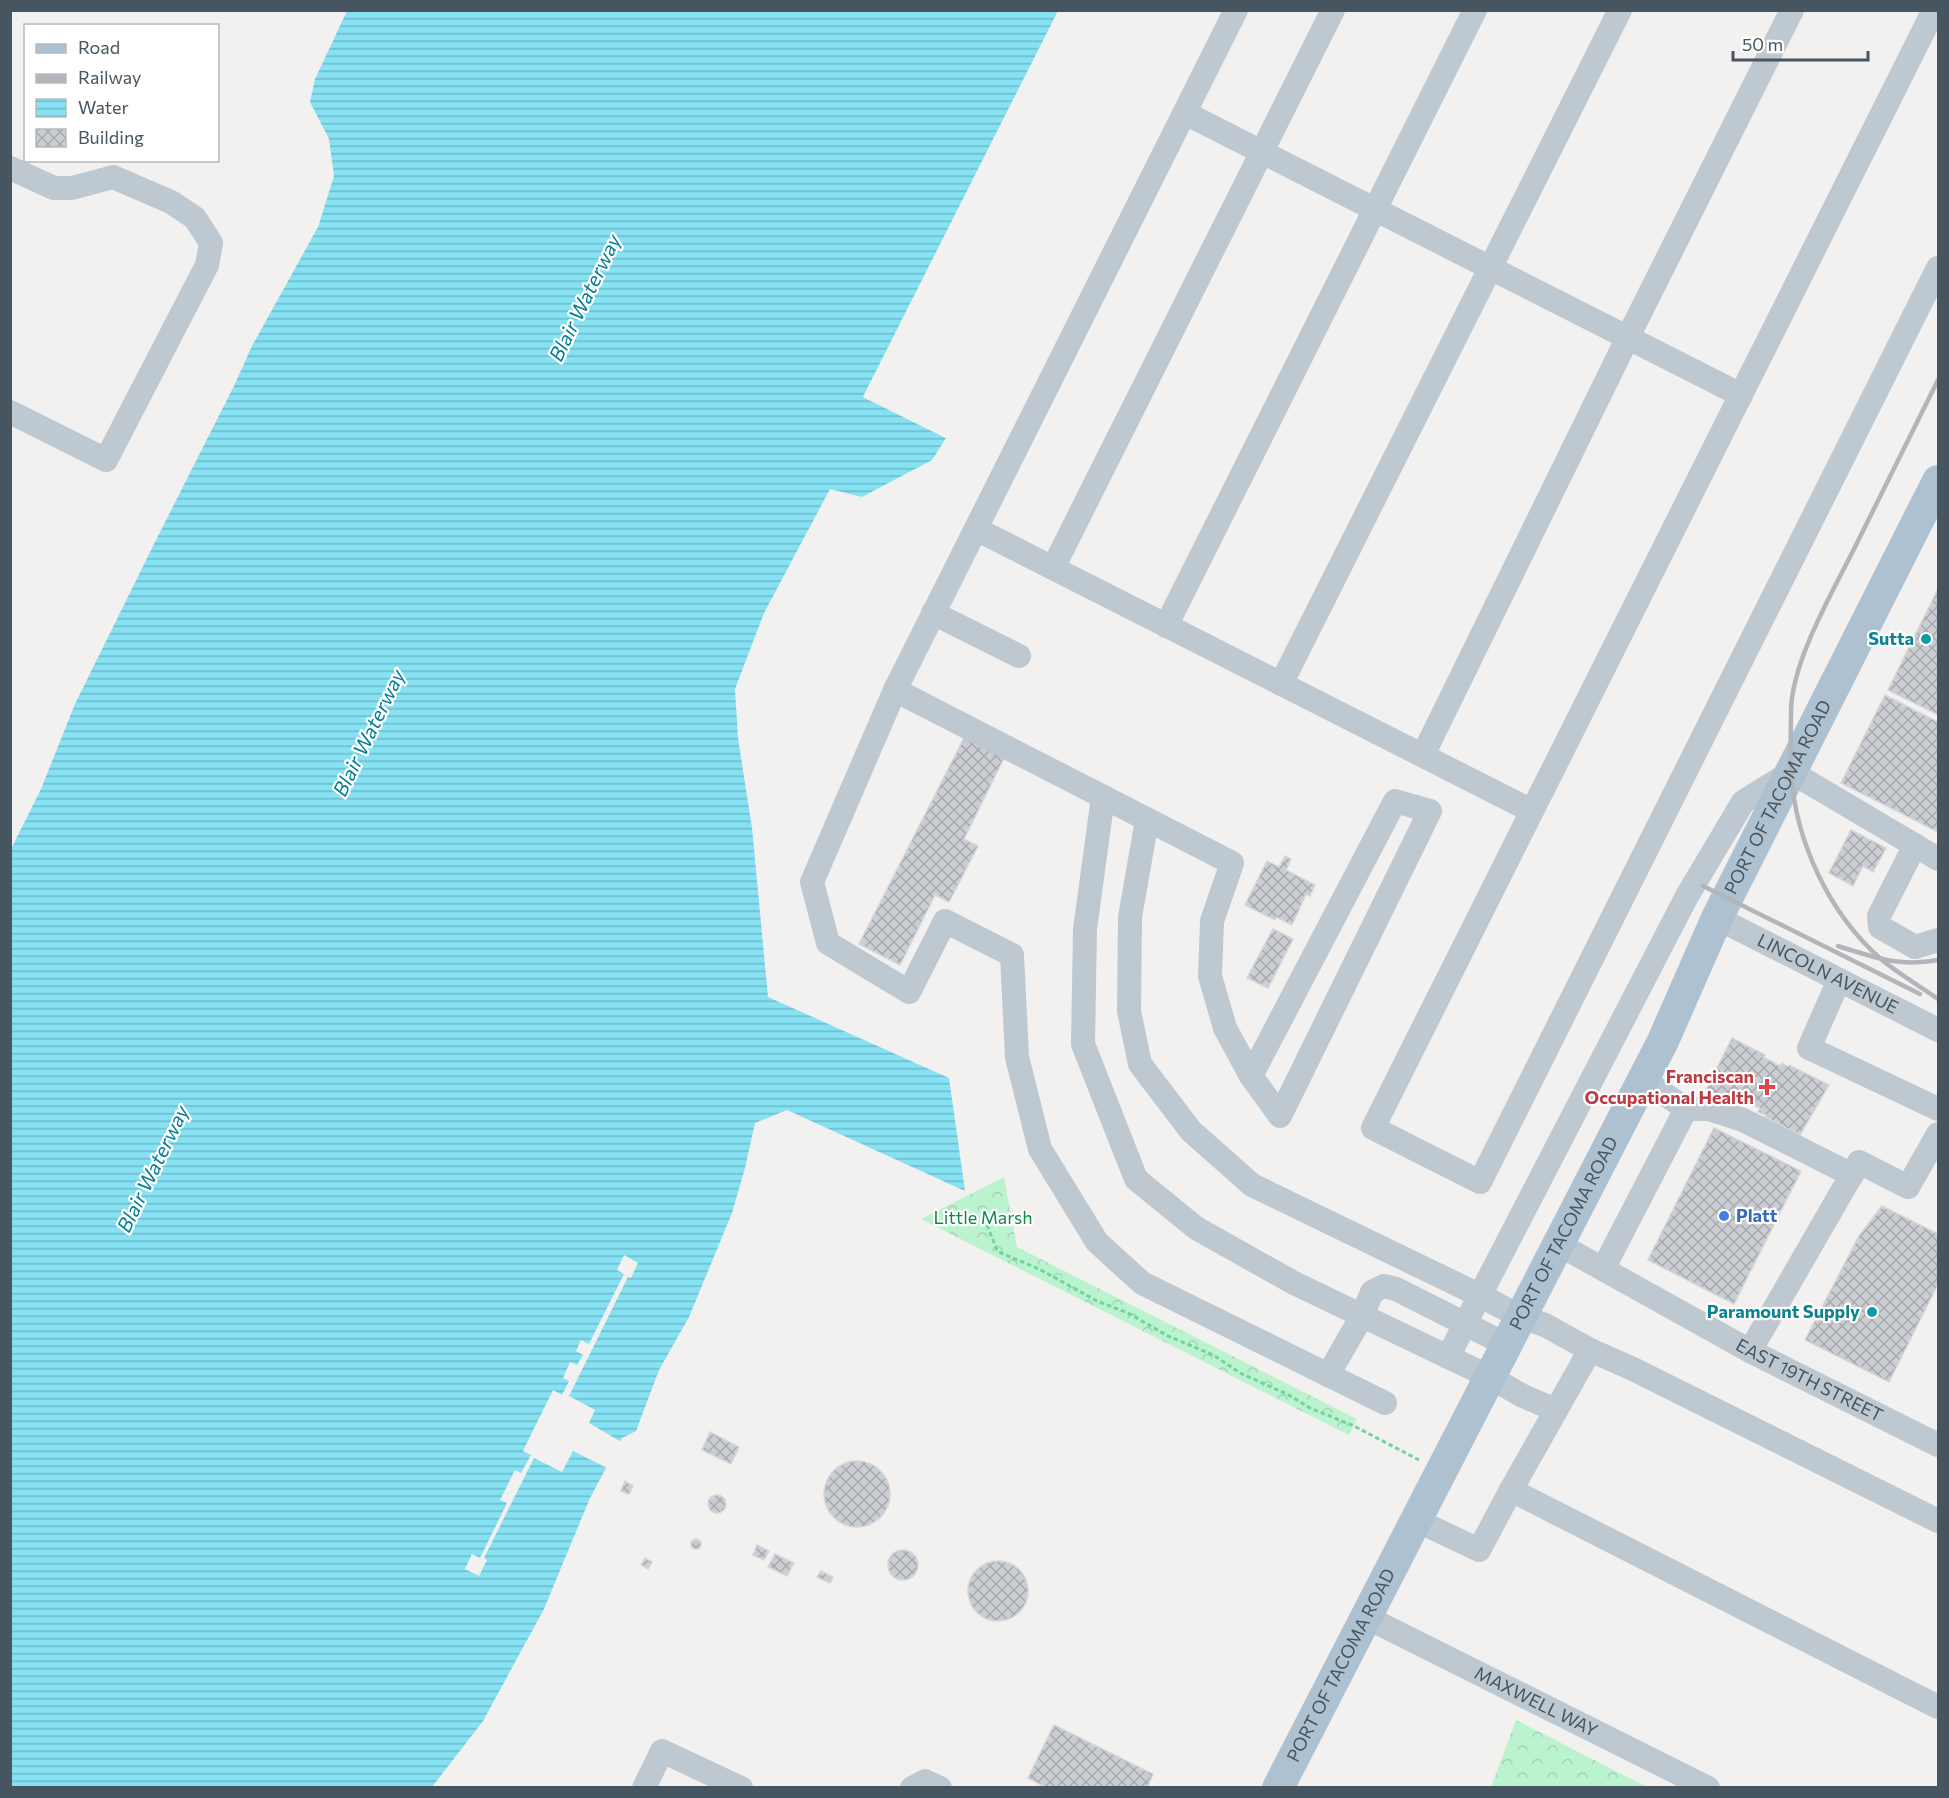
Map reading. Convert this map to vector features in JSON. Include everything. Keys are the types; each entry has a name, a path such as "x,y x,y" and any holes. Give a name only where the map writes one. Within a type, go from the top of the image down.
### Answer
{"main road":[{"name":"PORT OF TACOMA ROAD","path":"1278,1788 1663,1041 1717,918 1938,481"}],"street":[{"path":"1236,10 895,690 812,882 828,943 909,992 945,921 1012,955 1017,1058 1040,1149 1097,1242 1142,1282 1385,1403"},
{"path":"1053,568 1333,10"},
{"path":"1166,626 1475,10"},
{"path":"1281,684 1620,10"},
{"path":"1423,755 1628,337 1792,10"},
{"path":"1934,10 1373,1128 1480,1182 1938,268"},
{"path":"1185,113 1741,395"},
{"path":"10,168 54,188 72,188 113,177 179,207 195,218 211,243 207,265 106,460 10,412"},
{"path":"976,529 1532,811"},
{"path":"933,613 1019,656"},
{"path":"895,690 1232,863 1212,921 1210,976 1224,1028 1251,1076 1280,1116 1430,811 1395,801 1251,1076"},
{"path":"1448,1357 1687,896 1743,802 1791,772 1938,859"},
{"path":"1103,797 1085,929 1083,1044 1136,1179 1196,1228 1294,1283 1556,1410"},
{"path":"1148,820 1130,917 1129,1011 1140,1064 1191,1131 1252,1185 1521,1317 1545,1325 1590,1350 1633,1368 1938,1521"},
{"path":"1915,845 1880,916 1880,927 1916,947 1938,940"},
{"name":"LINCOLN AVENUE","path":"1717,918 1938,1030"},
{"path":"1839,980 1809,1048 1938,1109"},
{"path":"1643,1079 1686,1109 1709,1109 1743,1120 1852,1175"},
{"path":"1603,1269 1686,1109"},
{"path":"1750,1351 1859,1162 1908,1187 1938,1134"},
{"name":"EAST 19TH STREET","path":"1558,1244 1750,1351 1938,1445"},
{"path":"1328,1375 1362,1316 1372,1292 1384,1286 1396,1289 1505,1344"},
{"path":"1416,1520 1479,1550 1510,1490 1590,1350"},
{"path":"1510,1490 1938,1707"},
{"name":"MAXWELL WAY","path":"1366,1617 1708,1788"},
{"path":"644,1788 662,1751 741,1788"},
{"path":"912,1788 926,1781 940,1788"}],"path":[{"path":"987,1225 1001,1253 1128,1313 1168,1336 1214,1355 1242,1374 1287,1394 1310,1408 1354,1426 1441,1471"}],"green space":[{"name":"Little Marsh","path":"1004,1177 1017,1247 1357,1419 1349,1435 921,1219"},
{"path":"1516,1720 1647,1787 1491,1787"}],"water":[{"name":"Blair Waterway","path":"325,11 1058,11 863,397 946,438 932,460 862,497 830,489 764,613 735,689 738,738 752,828 768,997 949,1078 965,1191 787,1110 755,1123 732,1213 689,1317 659,1370 636,1431 622,1438 590,1498 544,1609 483,1721 432,1787 11,1788 11,806 206,416 302,200 310,155 293,123"}],"pier":[{"path":"322,10 347,11 315,79 310,102 329,139 334,176 318,227 252,346 75,704 41,789 11,849 10,799 87,641 204,414 230,352 247,292 299,199 307,155 290,123 290,81"},
{"path":"1061,10 867,396 947,435 946,438 863,397 1058,11"},
{"path":"624,1255 638,1263 631,1278 628,1277 569,1396 595,1410 589,1423 623,1443 609,1469 573,1451 562,1472 534,1458 484,1558 487,1560 479,1576 465,1569 472,1554 480,1558 507,1503 500,1500 515,1470 521,1473 531,1455 523,1451 553,1390 562,1395 569,1381 563,1378 570,1362 577,1365 583,1355 576,1351 581,1340 589,1344 624,1274 617,1270"}],"building":[{"name":"Sutta","path":"1938,589 1938,715 1888,690"},
{"path":"1885,695 1938,722 1938,832 1841,783"},
{"path":"964,738 1004,758 964,839 978,846 949,902 935,895 900,965 859,944"},
{"path":"1851,830 1886,848 1873,872 1863,866 1853,886 1829,873"},
{"path":"1285,856 1291,859 1286,870 1315,885 1310,896 1306,894 1292,925 1276,917 1275,920 1245,905 1267,861 1279,867"},
{"path":"1273,929 1293,939 1268,988 1247,978"},
{"name":"Franciscan Occupational Health","path":"1732,1038 1765,1055 1763,1057 1780,1066 1782,1063 1788,1067 1789,1065 1829,1085 1800,1135 1765,1117 1766,1115 1758,1112 1760,1108 1731,1094 1728,1101 1706,1090"},
{"name":"Platt","path":"1714,1128 1801,1171 1734,1304 1648,1260"},
{"name":"Paramount Supply","path":"1882,1206 1938,1234 1938,1284 1889,1382 1805,1340 1859,1236"},
{"path":"710,1432 739,1447 731,1464 702,1450"},
{"path":"851,1461 863,1461 875,1466 885,1476 890,1494 888,1507 875,1522 863,1527 851,1527 839,1522 829,1512 824,1500 824,1488 829,1476 839,1466"},
{"path":"625,1481 633,1486 629,1494 621,1491"},
{"path":"717,1495 723,1498 726,1504 723,1510 717,1513 711,1510 708,1504 711,1498"},
{"path":"696,1539 700,1540 700,1548 696,1549 692,1548 691,1544 692,1540"},
{"path":"757,1545 769,1551 764,1560 753,1555"},
{"path":"903,1550 914,1554 918,1565 914,1576 903,1580 892,1576 888,1565 892,1554"},
{"path":"775,1554 794,1563 787,1576 768,1567"},
{"path":"645,1558 652,1562 648,1569 641,1565"},
{"path":"998,1561 1019,1570 1028,1591 1019,1612 998,1621 977,1612 968,1591 977,1570"},
{"path":"821,1571 833,1577 830,1583 817,1577"},
{"path":"1054,1725 1153,1774 1147,1788 1047,1788 1028,1778"}],"railway":[{"path":"1938,380 1814,629 1798,672 1791,712 1791,771 1794,797 1799,824 1818,874 1846,921 1863,942 1895,970 1938,999"},
{"path":"1703,886 1920,994"},
{"path":"1838,946 1876,958 1899,962 1938,960"}],"place":[{"name":"Sutta","path":"1926,639"},
{"name":"Franciscan Occupational Health","path":"1767,1087"},
{"name":"Platt","path":"1724,1216"},
{"name":"Paramount Supply","path":"1872,1312"}]}
